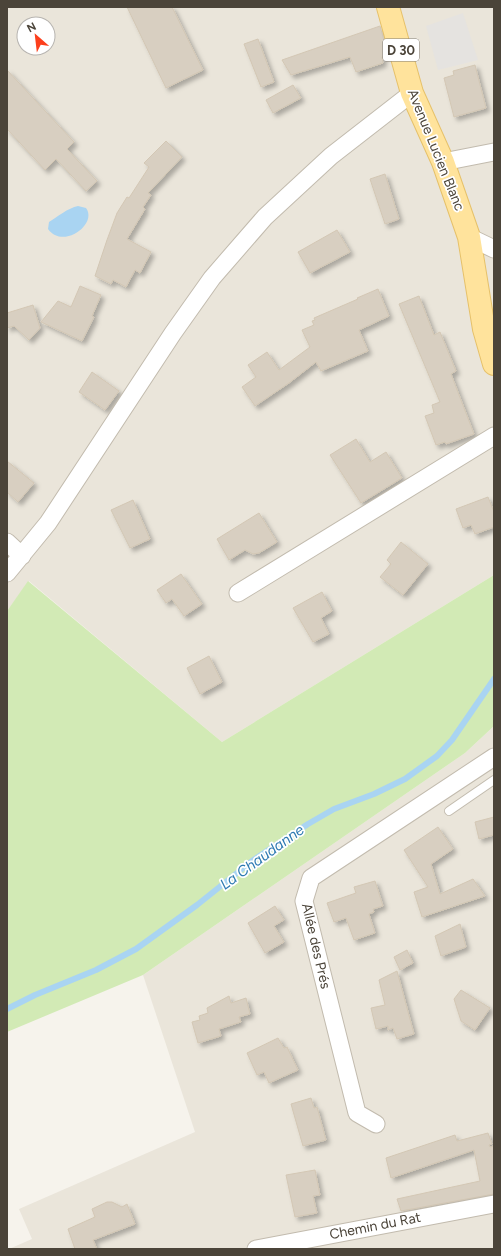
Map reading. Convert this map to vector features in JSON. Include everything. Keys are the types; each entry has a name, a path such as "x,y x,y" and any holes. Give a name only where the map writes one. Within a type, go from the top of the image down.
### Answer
{"main road":[{"name":"Avenue Lucien Blanc","path":"388,7 412,93 444,162 469,236 484,329 494,364"}],"street":[{"path":"7,573 48,523 173,333 212,278 265,217 331,156 412,93"},
{"path":"444,162 494,152"},
{"path":"469,236 494,249"},
{"path":"238,593 494,436"},
{"path":"7,542 22,556"},
{"name":"Allée des Prés","path":"376,1124 357,1113 304,901 311,878 494,757"},
{"name":"Chemin du Rat","path":"256,1249 494,1204"}],"lane":[{"path":"449,811 494,780"}],"shaded area":[{"path":"7,7 494,7 494,575 222,742 29,581 7,611"},
{"path":"463,13 478,60 438,70 426,26"},
{"path":"494,726 494,1249 9,1249 32,1239 19,1209 195,1132 143,975 465,753"}],"green space":[{"path":"494,575 494,726 465,753 143,975 7,1032 7,611 28,581 222,742"}],"water":[{"path":"78,206 86,208 88,214 87,221 77,232 70,236 62,237 54,235 48,229 49,222"}],"building":[{"path":"127,7 172,7 203,70 166,88"},
{"path":"380,26 388,55 382,57 383,63 356,72 350,57 291,75 282,60"},
{"path":"258,39 274,82 261,87 244,44"},
{"path":"475,65 486,108 454,117 444,78 454,75 453,71"},
{"path":"7,70 74,142 67,149 97,181 86,191 56,159 45,170 7,129"},
{"path":"293,85 301,98 273,113 266,100"},
{"path":"166,141 182,157 148,193 151,195 143,207 145,209 127,239 151,252 140,273 135,270 126,287 113,280 111,284 95,276 117,213 127,197 129,198 149,167 144,163"},
{"path":"385,174 399,219 385,224 370,179"},
{"path":"337,230 350,252 310,273 298,252"},
{"path":"80,286 101,295 92,316 94,317 82,341 41,322 58,301 71,307"},
{"path":"378,289 389,316 359,330 368,351 321,371 316,362 289,383 255,406 242,387 256,377 248,365 267,352 279,370 310,347 302,330 314,325 312,321 315,320 314,318"},
{"path":"419,296 434,335 440,332 456,371 451,374 474,434 446,444 445,442 436,445 425,416 434,413 432,405 440,402 399,304"},
{"path":"33,305 40,328 29,340 14,326 7,328 7,313"},
{"path":"92,372 119,391 105,410 79,392"},
{"path":"356,439 370,462 386,452 402,478 361,503 330,455"},
{"path":"7,461 34,483 18,502 7,492"},
{"path":"488,497 494,512 494,527 475,534 471,525 463,528 456,509"},
{"path":"133,500 150,539 130,548 111,510"},
{"path":"259,513 277,542 259,553 253,554 245,550 229,560 217,539"},
{"path":"401,542 428,564 403,595 380,577 391,564 387,560"},
{"path":"181,574 202,604 184,616 172,599 166,603 157,590"},
{"path":"322,592 332,611 321,618 329,634 313,642 293,608"},
{"path":"209,656 222,682 200,694 187,668"},
{"path":"494,817 494,835 479,839 475,822"},
{"path":"438,827 453,849 431,864 440,894 473,879 485,896 422,917 414,892 428,887 404,850"},
{"path":"375,881 383,906 373,909 374,912 369,914 375,933 354,940 346,918 334,922 327,903 356,893 354,887"},
{"path":"275,906 284,920 274,926 284,942 265,953 248,923"},
{"path":"460,924 466,947 441,956 435,936"},
{"path":"407,950 413,963 400,970 394,957"},
{"path":"397,971 414,1034 397,1039 393,1028 388,1030 388,1026 376,1029 371,1008 385,1005 379,980"},
{"path":"461,990 490,1008 475,1030 461,1021 454,999"},
{"path":"229,996 231,1003 246,998 250,1014 239,1017 241,1022 219,1029 221,1036 198,1043 192,1022 200,1020 199,1016 208,1013 207,1008"},
{"path":"278,1038 284,1048 287,1047 298,1070 269,1083 264,1072 257,1075 247,1053"},
{"path":"311,1098 314,1108 317,1107 326,1140 303,1146 291,1104"},
{"path":"488,1133 492,1144 489,1145 490,1147 494,1146 494,1194 401,1211 397,1199 480,1181 474,1150 391,1178 386,1158 455,1135 457,1141"},
{"path":"315,1170 320,1195 313,1196 317,1213 295,1217 286,1175"},
{"path":"107,1202 112,1202 122,1207 127,1204 135,1224 93,1240 97,1249 75,1249 68,1229 95,1217 92,1209"}],"waterway":[{"name":"La Chaudanne","path":"7,1009 35,995 96,970 136,949 197,905 252,861 308,824 334,809 374,794 405,779 437,756 452,740 494,679"}]}
